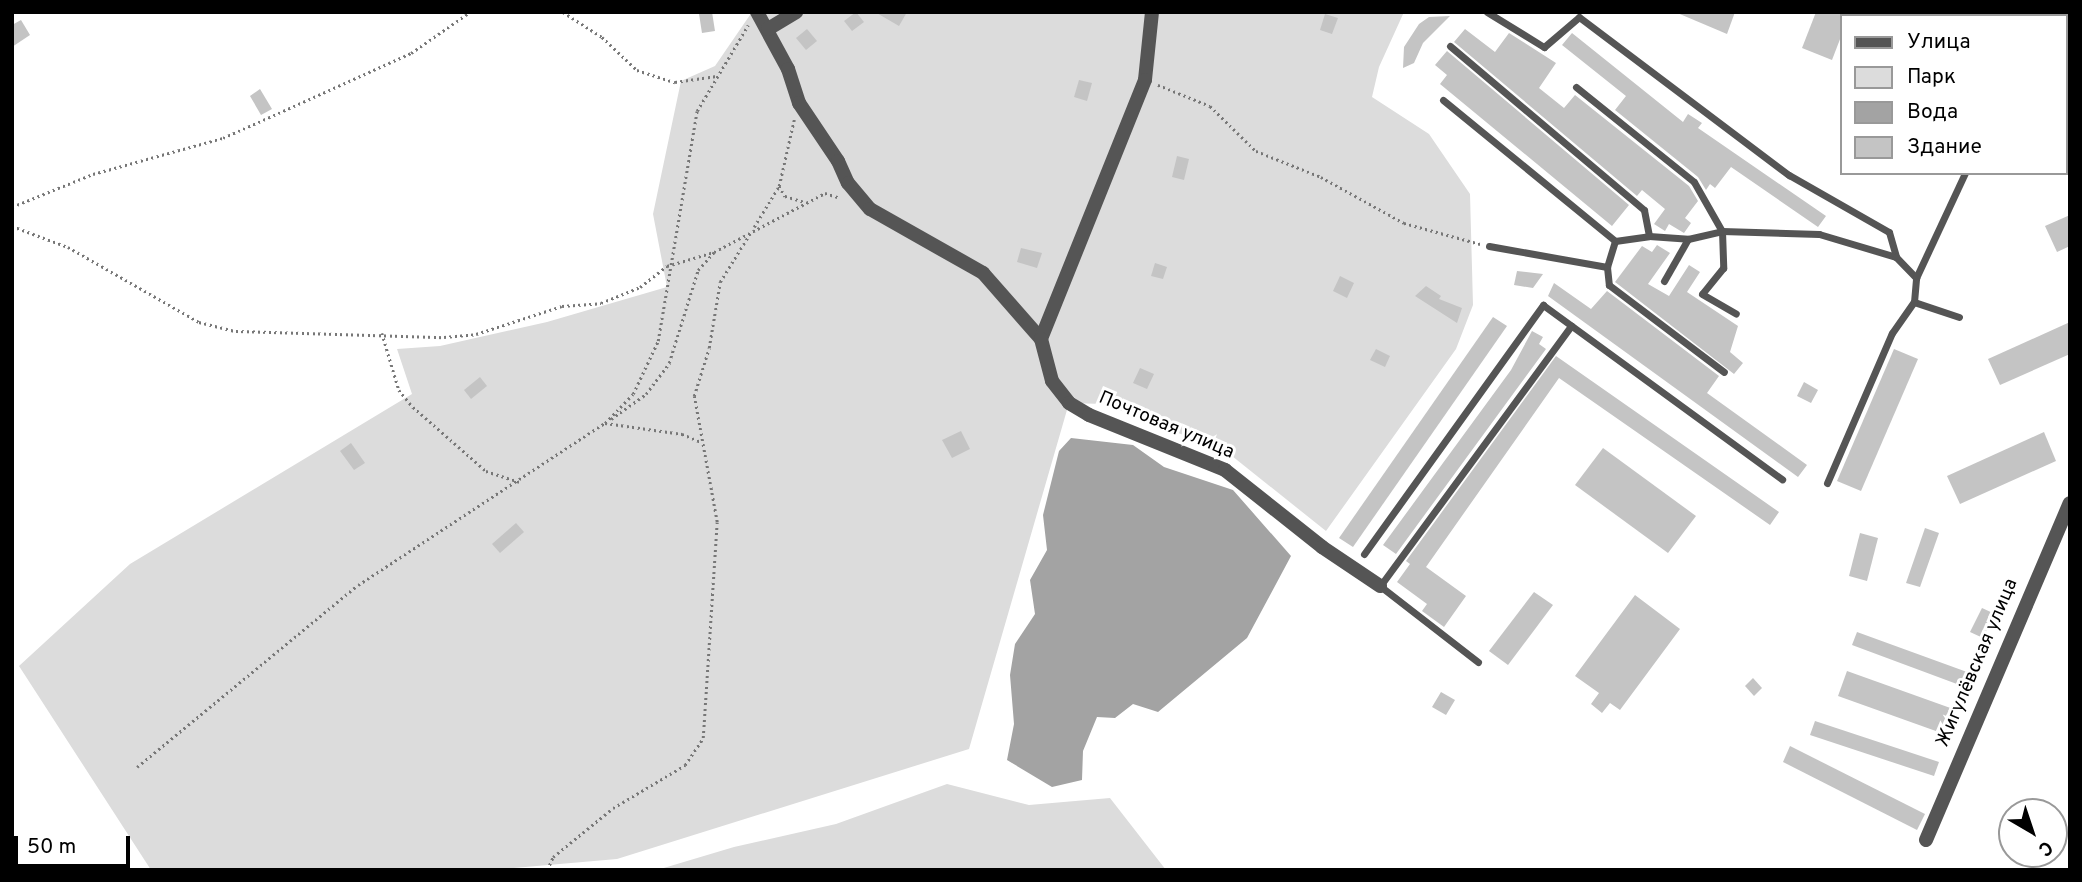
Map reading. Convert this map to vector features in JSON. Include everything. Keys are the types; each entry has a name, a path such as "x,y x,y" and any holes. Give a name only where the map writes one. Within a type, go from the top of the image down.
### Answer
{"street":[{"path":"768,29 796,12"},
{"path":"753,17 768,29 799,103 838,161 848,183 870,209 983,273 1041,339 1145,80 1152,12"},
{"name":"Почтовая улица","path":"1041,339 1052,381 1069,403 1109,424 1225,470 1322,547 1380,586"},
{"name":"Жигулёвская улица","path":"1926,840 2070,503"}],"lane":[{"path":"1488,12 1544,47 1578,15 1788,175 1889,232 1896,257 1916,278"},
{"path":"1450,46 1644,210 1649,236"},
{"path":"1576,87 1694,182 1722,231 1723,268 1702,294 1736,314"},
{"path":"1443,100 1615,241 1649,236 1688,239 1722,231 1819,234 1896,257"},
{"path":"1827,483 1892,332 1914,302 1916,278 1964,175"},
{"path":"1664,281 1688,239"},
{"path":"1615,241 1607,267 1609,285 1724,372"},
{"path":"1489,246 1607,267"},
{"path":"1914,302 1959,317"},
{"path":"1364,554 1543,305 1782,479"},
{"path":"1478,662 1380,586 1571,326"}],"path":[{"path":"12,207 93,174 223,138 411,53 470,12"},
{"path":"563,12 602,37 637,70 675,82 717,76"},
{"path":"605,423 633,394 658,341 667,266 698,111 753,17"},
{"path":"1145,80 1210,106 1256,151 1321,177 1404,223 1489,246"},
{"path":"547,870 553,857 613,808 685,765 703,738 717,522 694,396 709,348 720,282 779,186 799,103"},
{"path":"779,186 785,196 806,202"},
{"path":"12,226 68,247 198,322 236,331 382,333 444,338 476,334 533,312 601,303 640,286 667,266 714,252 825,193 870,209"},
{"path":"137,767 358,585 519,482 646,394 669,363 698,270 714,252"},
{"path":"382,333 399,390 413,407 486,471 519,482"},
{"path":"605,423 682,434 702,443"}],"green space":[{"path":"752,12 1404,12 1379,67 1372,97 1429,134 1470,194 1473,305 1456,349 1326,531 1227,452 1104,404 1069,403 969,749 617,859 492,870 151,870 19,666 130,564 412,394 397,349 440,346 547,322 667,287 653,214 681,81 715,66"},
{"path":"947,784 1029,805 1110,798 1166,870 657,870 734,847 836,824"}],"water":[{"path":"1071,438 1133,445 1164,467 1233,490 1291,556 1247,638 1158,712 1133,704 1115,718 1097,717 1083,751 1082,780 1052,787 1007,760 1014,724 1010,675 1015,644 1035,614 1030,580 1047,550 1043,515 1059,451"}],"building":[{"path":"712,12 715,31 702,33 699,14"},
{"path":"856,12 864,22 852,31 844,21"},
{"path":"875,12 907,12 899,26"},
{"path":"1675,12 1735,12 1727,34"},
{"path":"1816,12 1842,12 1840,39 1832,60 1802,48"},
{"path":"1325,14 1338,18 1332,34 1320,30"},
{"path":"1450,16 1423,43 1414,63 1403,68 1404,47 1419,24 1429,17"},
{"path":"21,20 30,35 12,47 12,25"},
{"path":"807,29 817,41 806,50 796,38"},
{"path":"1465,29 1495,52 1509,33 1556,63 1539,88 1564,108 1575,95 1689,186 1698,201 1685,218 1691,223 1684,233 1669,224 1665,231 1654,224 1665,209 1642,190 1637,196 1454,42"},
{"path":"1572,33 1683,122 1688,114 1702,123 1698,128 1826,216 1818,227 1731,167 1715,188 1710,184 1706,190 1698,177 1615,110 1626,96 1562,45"},
{"path":"1447,51 1629,205 1612,226 1440,84 1447,75 1435,65"},
{"path":"1079,80 1092,83 1087,101 1074,97"},
{"path":"260,89 272,109 261,115 250,96"},
{"path":"1177,156 1189,159 1184,180 1172,177"},
{"path":"2070,215 2070,246 2057,252 2045,226"},
{"path":"1657,245 1670,253 1648,284 1669,296 1689,265 1700,272 1687,292 1738,326 1730,352 1743,363 1734,374 1615,282 1642,246 1652,252"},
{"path":"1021,248 1042,253 1037,268 1017,262"},
{"path":"1155,263 1167,267 1163,279 1151,276"},
{"path":"1517,271 1543,274 1533,288 1514,285"},
{"path":"1340,276 1354,283 1347,298 1333,291"},
{"path":"1554,283 1591,309 1607,291 1719,376 1707,393 1807,465 1798,477 1548,296"},
{"path":"1426,286 1441,296 1439,299 1462,308 1457,323 1415,296"},
{"path":"1493,317 1507,326 1353,547 1339,538"},
{"path":"2070,322 2070,354 2000,385 1988,359"},
{"path":"1532,331 1543,337 1539,344 1546,349 1396,554 1383,545 1511,370"},
{"path":"1376,349 1390,356 1385,367 1370,360"},
{"path":"1894,349 1918,359 1861,491 1837,481"},
{"path":"1556,356 1779,512 1770,525 1559,378 1426,567 1466,596 1444,627 1422,611 1427,604 1397,582 1410,564 1406,561"},
{"path":"1140,368 1154,374 1147,389 1133,383"},
{"path":"480,377 487,386 471,399 464,390"},
{"path":"1804,382 1818,390 1811,403 1797,396"},
{"path":"961,431 970,449 952,458 942,440"},
{"path":"2044,432 2056,461 1960,504 1947,476"},
{"path":"351,443 365,463 354,470 340,451"},
{"path":"1603,448 1696,516 1668,553 1575,485"},
{"path":"516,523 524,532 500,553 492,544"},
{"path":"1925,528 1939,533 1920,587 1906,583"},
{"path":"1860,533 1878,538 1867,581 1849,576"},
{"path":"1534,592 1553,605 1508,665 1489,651"},
{"path":"1635,595 1680,629 1620,710 1610,703 1602,713 1591,704 1599,693 1575,676"},
{"path":"1982,608 1995,614 1983,638 1970,632"},
{"path":"1857,632 1978,676 1973,690 1852,645"},
{"path":"1847,671 1956,710 1947,735 1838,696"},
{"path":"1753,678 1762,688 1754,696 1745,686"},
{"path":"1441,692 1455,700 1446,715 1432,707"},
{"path":"1815,721 1939,762 1934,776 1810,735"},
{"path":"1790,746 1925,814 1917,830 1783,762"}]}
